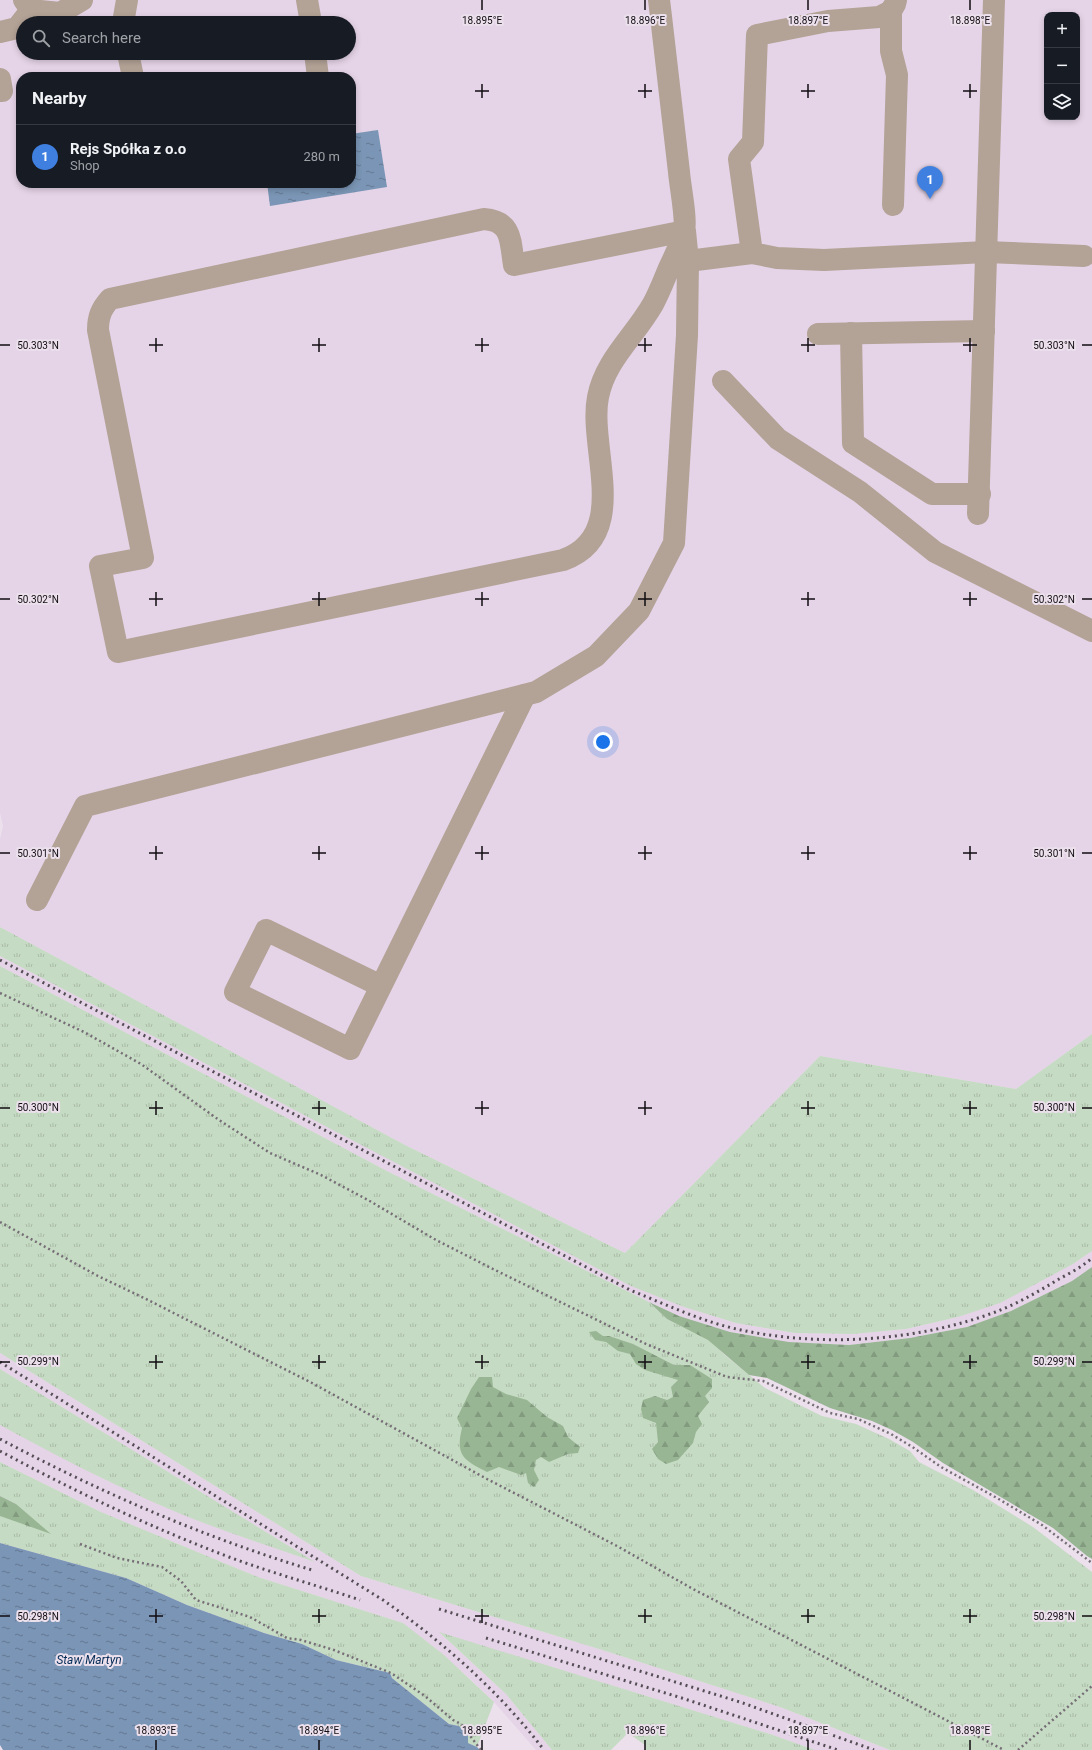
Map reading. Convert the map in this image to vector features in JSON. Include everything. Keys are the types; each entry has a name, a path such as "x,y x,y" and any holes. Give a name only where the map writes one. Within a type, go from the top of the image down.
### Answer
{"lane":[{"path":"23,16 28,5 60,13 82,0"},
{"path":"124,16 127,0"},
{"path":"307,0 310,16"},
{"path":"37,900 86,806 536,692 596,656 639,611 674,543 687,335 688,261 659,0"},
{"path":"851,333 853,443 932,494 979,504 994,0"},
{"path":"752,252 739,160 753,142 757,35 828,21 879,17 893,5"},
{"path":"893,5 891,51 897,75 893,205"},
{"path":"0,32 16,28"},
{"path":"129,60 132,72"},
{"path":"316,60 317,72"},
{"path":"0,79 2,91 0,91"},
{"path":"484,219 500,222 507,229 514,265 685,231 653,304 611,364 601,382 597,398 595,427 603,483 601,518 597,530 588,545 576,555 563,560 118,652 100,566 143,558 98,330 98,317 104,305 110,299 484,219"},
{"path":"688,261 752,252 777,258 824,260 986,252 1084,256"},
{"path":"818,334 984,331"},
{"path":"723,381 778,439 860,492 935,552 1092,631"},
{"path":"381,986 266,930 235,992 350,1049 525,695"}],"path":[{"path":"0,993 84,1032 142,1064 219,1120 270,1153 321,1175 436,1240 492,1269 646,1344 727,1377 763,1381 830,1413 858,1419 891,1434 941,1467 1031,1518 1092,1563"},
{"path":"0,1222 98,1276 312,1383 486,1478 617,1546 693,1589 1004,1750"},
{"path":"80,1544 117,1558 162,1567 181,1582 196,1600 250,1617 287,1638 301,1640 334,1650 391,1672 461,1724 481,1750"},
{"path":"1018,1750 1092,1686"}],"shaded area":[{"path":"0,0 1092,0 1092,1034 1016,1089 820,1056 625,1253 405,1145 0,927 0,839 3,826 0,813"},
{"path":"0,956 684,1307 736,1323 795,1333 853,1334 906,1329 958,1317 1073,1264 1092,1251 1092,1267 1072,1281 1011,1311 967,1327 910,1338 849,1345 789,1342 730,1332 679,1316 649,1302 387,1171 0,966"},
{"path":"0,1353 361,1576 599,1649 780,1707 890,1750 815,1750 770,1734 440,1633 506,1694 552,1750 536,1750 494,1702 468,1677 403,1623 258,1577 101,1512 0,1462 0,1425 104,1479 170,1509 243,1537 313,1561 0,1369"}],"green space":[{"path":"0,927 405,1145 625,1253 820,1056 1016,1089 1092,1034 1092,1251 1073,1264 1000,1303 958,1317 906,1329 853,1334 795,1333 736,1323 684,1307 631,1286 0,956"},
{"path":"0,966 387,1171 649,1302 667,1319 708,1339 765,1388 822,1416 856,1424 889,1439 910,1451 919,1462 973,1490 1033,1527 1092,1572 1092,1750 890,1750 780,1707 599,1649 361,1576 0,1353"},
{"path":"1092,1267 1092,1559 1053,1528 943,1463 913,1442 892,1430 872,1421 830,1408 767,1378 749,1375 708,1340 667,1319 649,1302 679,1316 730,1332 789,1342 849,1345 910,1338 967,1327 1011,1311 1072,1281"},
{"path":"596,1331 603,1336 609,1336 633,1344 674,1365 690,1365 712,1379 712,1388 705,1396 709,1402 698,1416 702,1424 696,1432 693,1443 678,1460 666,1464 658,1459 652,1449 658,1442 656,1423 643,1418 641,1409 643,1400 655,1396 667,1400 673,1397 671,1387 678,1380 645,1370 636,1364 630,1354 618,1351 606,1342 595,1340 589,1332"},
{"path":"0,1369 315,1562 223,1530 169,1509 83,1469 0,1425"},
{"path":"479,1377 492,1377 493,1387 506,1394 527,1400 547,1417 563,1426 568,1437 580,1447 578,1453 568,1454 549,1462 541,1457 536,1460 534,1470 539,1480 534,1487 528,1483 526,1473 521,1475 499,1467 487,1472 472,1464 463,1456 461,1451 460,1437 462,1428 457,1418 471,1389"},
{"path":"0,1462 101,1512 258,1577 403,1623 444,1655 494,1702 477,1747 468,1743 459,1726 449,1724 392,1678 390,1673 336,1660 302,1644 264,1633 187,1605 126,1578 0,1543 0,1516 16,1504 0,1496"},
{"path":"0,1496 16,1504 51,1534 0,1516"},
{"path":"439,1632 770,1734 815,1750 645,1750 645,1745 628,1733 611,1750 552,1750 506,1694"}],"water":[{"path":"378,130 387,187 270,206 268,188 356,188 356,133"},
{"name":"Staw Martyn","path":"0,1543 126,1578 187,1605 264,1633 302,1644 336,1660 390,1673 392,1678 449,1724 459,1726 468,1736 468,1743 480,1750 3,1750 0,1745"}],"railway":[{"path":"0,960 630,1290 685,1313 727,1327 773,1336 840,1340 874,1338 940,1328 972,1320 1010,1306 1076,1270 1092,1258"},
{"path":"0,1362 383,1600 427,1633 469,1669 527,1728 544,1750"},
{"path":"0,1439 76,1477 153,1512 231,1543 312,1570"},
{"path":"0,1451 141,1521 245,1563 360,1600"},
{"path":"439,1609 740,1702 874,1750"},
{"path":"486,1638 685,1699 838,1750"}],"place":[{"name":"Rejs Spółka z o.o","path":"930,199"}]}
